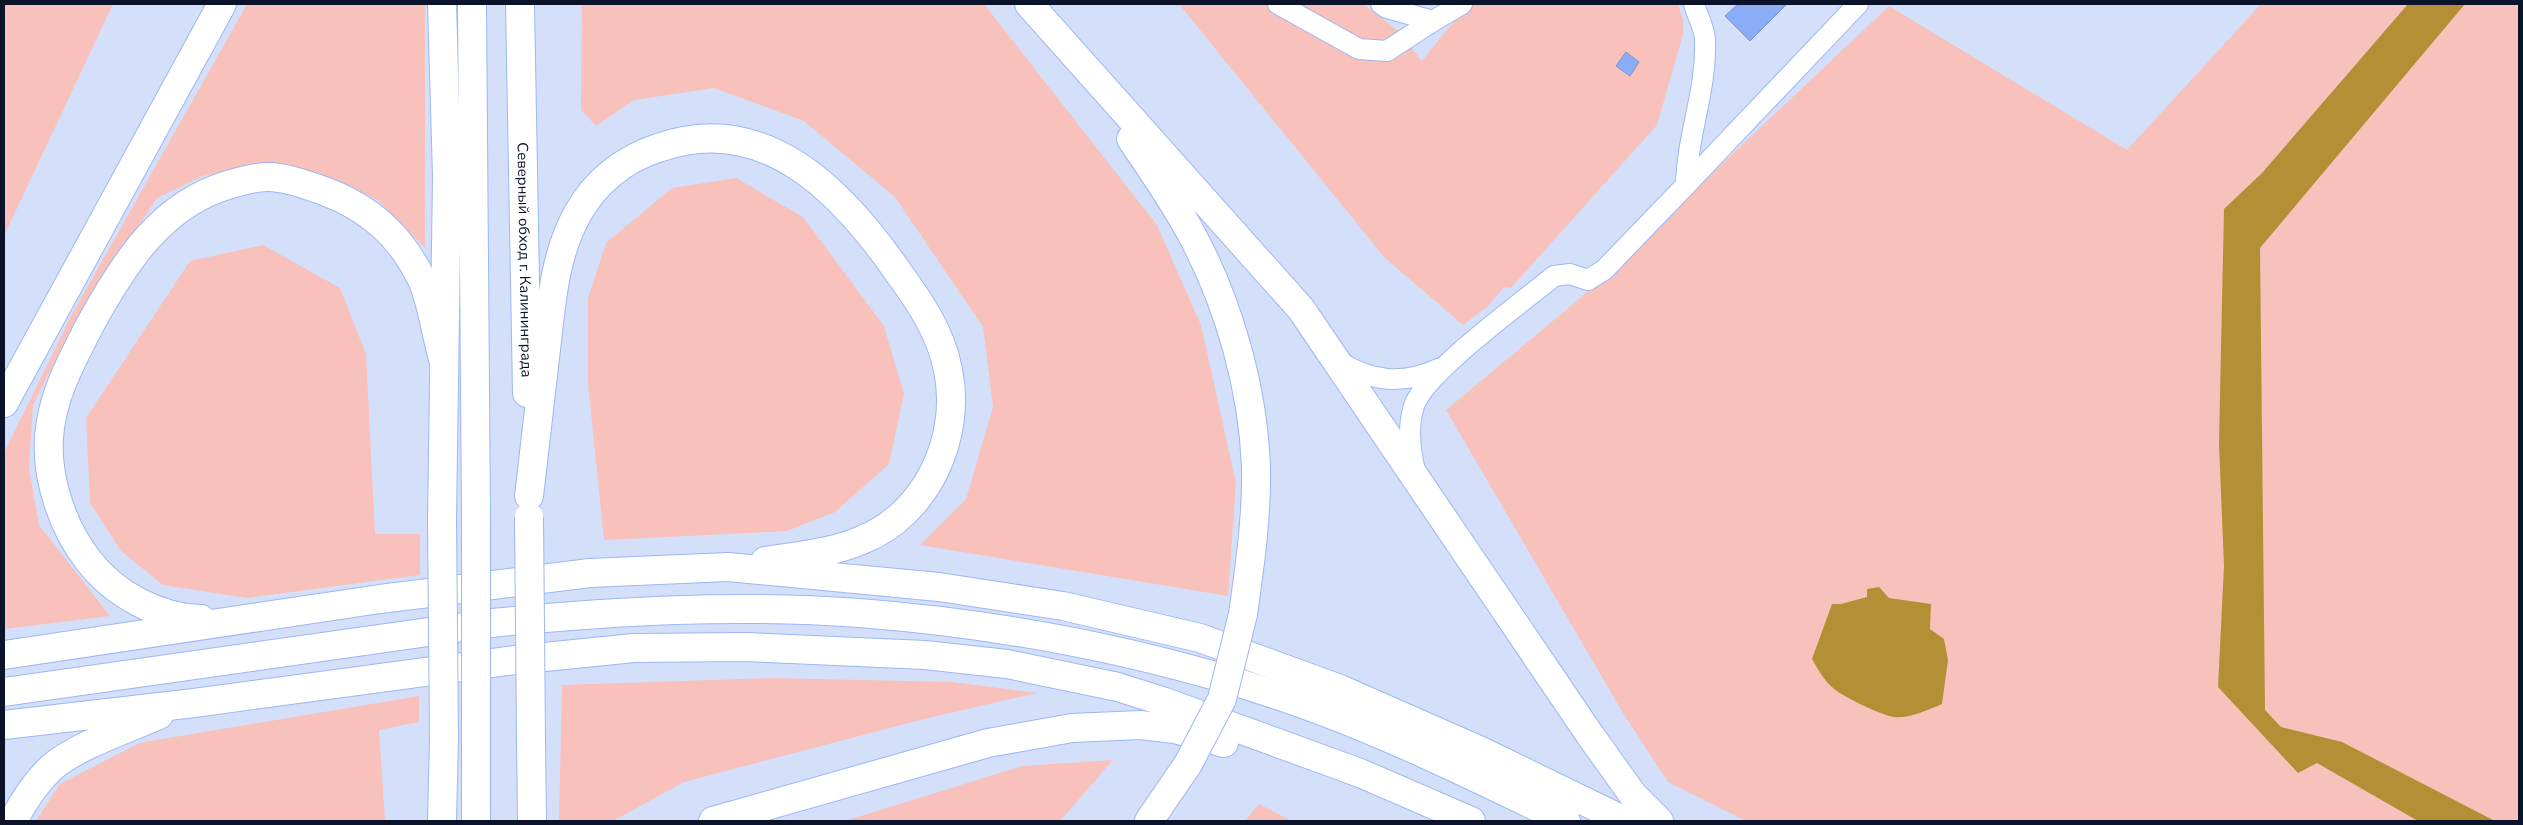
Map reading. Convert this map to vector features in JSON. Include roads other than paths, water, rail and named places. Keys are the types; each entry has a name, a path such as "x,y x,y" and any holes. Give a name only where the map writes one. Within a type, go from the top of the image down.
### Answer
{"highway":[{"path":"4,403 222,4"},
{"path":"442,4 447,177 443,359 444,739 442,821"},
{"path":"472,4 476,821"},
{"name":"Северный обход г. Калининграда","path":"520,4 529,507"},
{"path":"1029,4 1082,65 1197,190 1301,309 1590,735 1633,795 1659,821"},
{"path":"1082,65 1174,203 1210,271 1229,322 1240,360 1251,421 1256,466 1252,554 1243,614 1222,699 1200,746 1149,821"},
{"path":"4,655 380,599 590,573 728,567 829,550 864,540 886,526 911,505 930,481 942,456 949,428 951,398 949,372 931,322 880,245 831,191 802,168 777,153 750,143 721,138 697,137 644,152 621,166 601,182 578,212 559,257 529,507 531,740 532,821"},
{"path":"248,620 187,619 148,607 118,590 97,571 78,547 57,496 48,438 54,404 63,378 78,348 116,280 133,255 170,214 200,194 218,188 267,177 315,188 339,196 367,212 391,231 423,282 443,359"},
{"path":"728,567 1000,595 1063,606 1200,638 1340,689 1481,751 1626,821"},
{"path":"4,692 527,620 706,610 859,613 1032,634 1147,658 1220,677 1283,697 1367,730 1566,821"},
{"path":"4,725 182,704 515,660 634,648 746,646 818,648 925,655 1007,664 1075,677 1165,702 1360,773 1471,821"},
{"path":"13,821 34,787 51,768 67,757 182,704"},
{"path":"713,821 988,743 1027,734 1098,725 1140,725 1175,729 1296,763 1360,773"}],"street":[{"path":"1278,4 1359,49 1387,50 1462,4"},
{"path":"1382,4 1388,8 1433,21"},
{"path":"1686,185 1686,158 1690,133 1703,83 1705,47 1705,38 1694,4"},
{"path":"1416,477 1412,447 1414,405 1426,384 1444,366 1554,276 1570,274 1588,280 1604,270 1858,4"},
{"path":"1336,360 1360,374 1384,379 1421,377 1444,366"}]}
